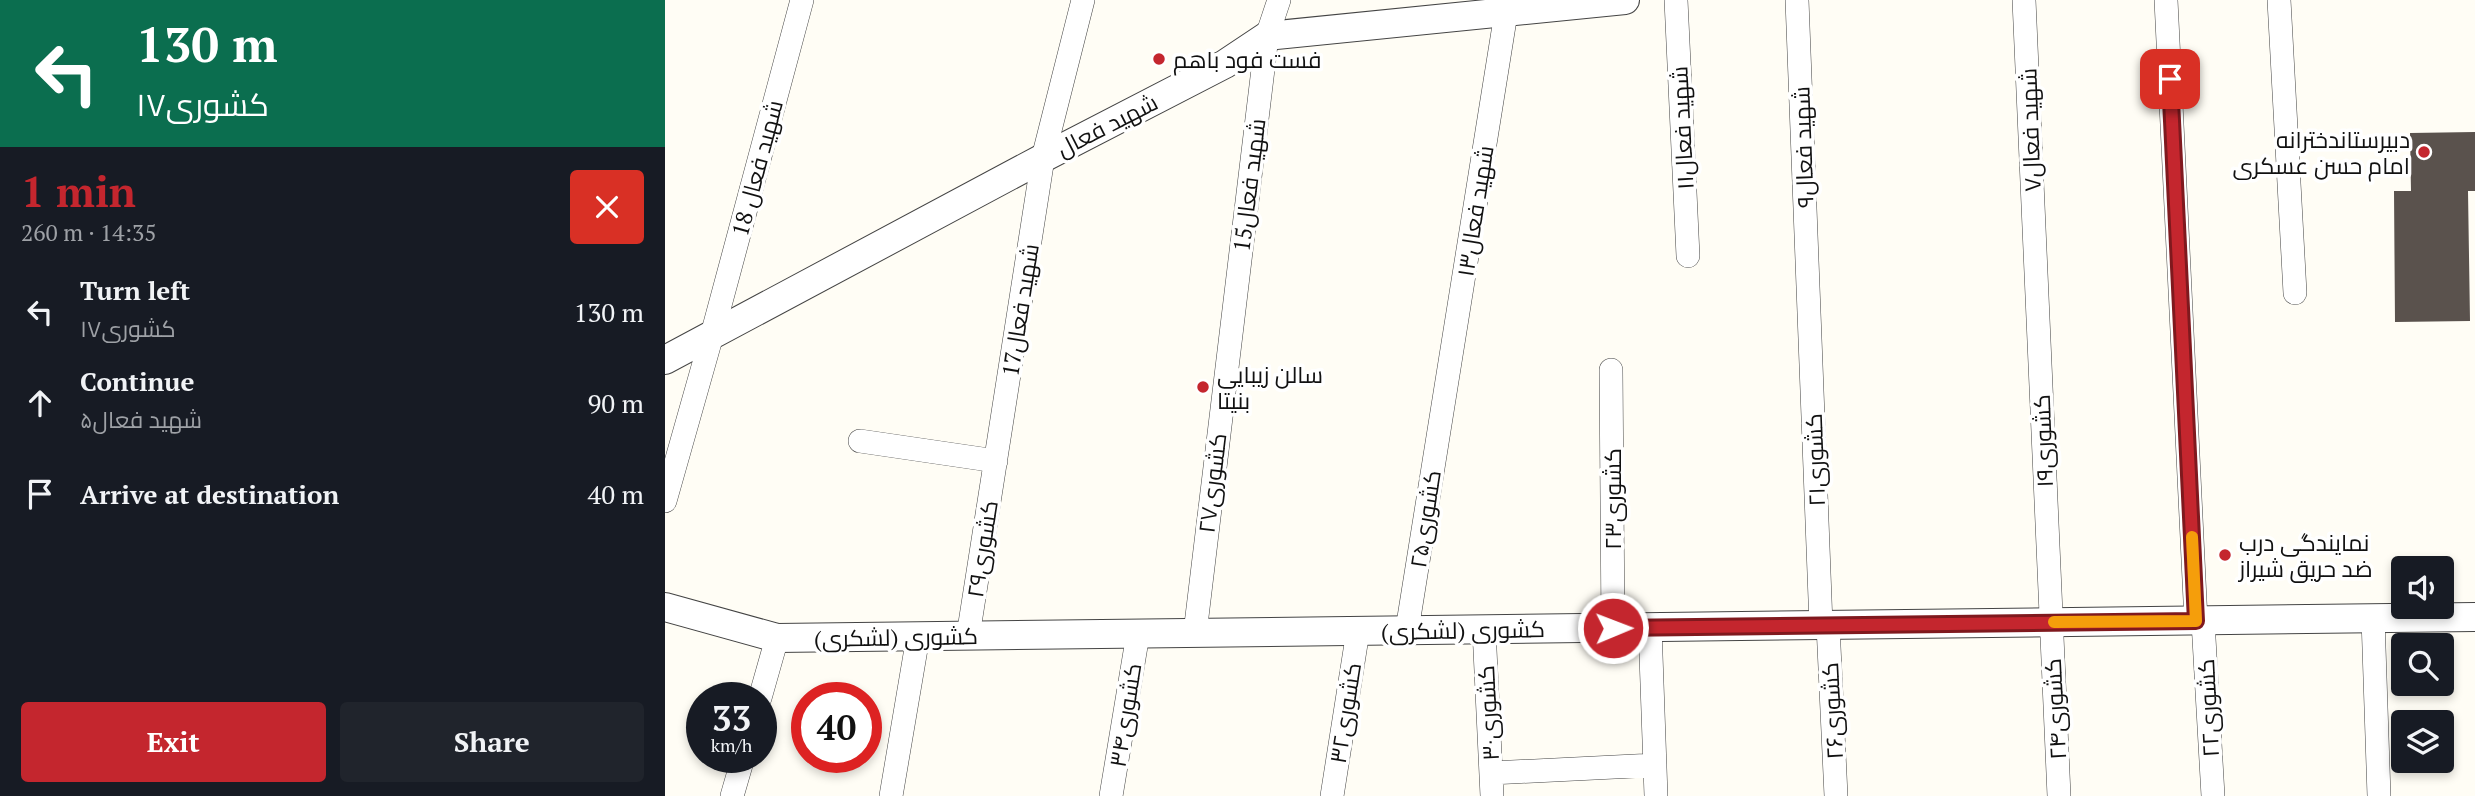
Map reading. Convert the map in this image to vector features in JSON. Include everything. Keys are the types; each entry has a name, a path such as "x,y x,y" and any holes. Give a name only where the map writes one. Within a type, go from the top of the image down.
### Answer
{"street":[{"name":"18 شهید فعال","path":"665,501 802,0"},
{"name":"17شهید فعال","path":"996,461 1043,158 1083,0"},
{"name":"15شهید فعال","path":"1230,334 1267,36 1279,0"},
{"name":"شهید فعال","path":"665,360 1225,64 1267,36 1625,0"},
{"name":"شهید فعال۱۱","path":"1677,0 1688,256"},
{"name":"شهید فعال۹","path":"1797,0 1808,295"},
{"name":"شهید فعال۷","path":"2024,0 2035,259"},
{"name":"کشوری۲۲","path":"2166,0 2177,237 2213,796"},
{"path":"2279,0 2295,293"},
{"name":"شهید فعال۱۳","path":"1443,408 1506,13"},
{"name":"۱۹کشوری","path":"2035,259 2051,622"},
{"name":"۲۱کشوری","path":"1808,295 1825,625"},
{"name":"کشوری۲۷","path":"1195,633 1230,334"},
{"name":"کشوری۲۳","path":"1611,370 1613,628"},
{"name":"کشوری۲۵","path":"1407,631 1443,408"},
{"path":"860,441 996,461"},
{"name":"کشوری۲۹","path":"968,636 996,461"},
{"name":"کشوری (لشکری)","path":"665,607 777,638 2475,617"},
{"path":"2374,618 2379,796"},
{"name":"کشوری۲۴","path":"2051,622 2059,796"},
{"name":"کشوری۲۶","path":"1825,625 1836,796"},
{"path":"1650,627 1656,796"},
{"name":"کشوری۳۰","path":"1484,629 1491,785"},
{"name":"کشوری۳۲","path":"1332,796 1358,631"},
{"name":"کشوری۳۴","path":"1111,796 1138,634"},
{"path":"891,796 918,637"},
{"path":"765,682 777,638"},
{"path":"1491,785 1655,765"},
{"path":"732,796 739,773"}],"building":[{"path":"2475,132 2475,191 2468,191 2470,321 2395,322 2394,191 2411,191 2410,133"}],"slow traffic":[{"path":"2054,622 2196,621 2192,537"}],"place":[{"name":"فست فود باهم","path":"1159,59"},
{"name":"دبیرستاندخترانه امام حسن عسکری","path":"2424,152"},
{"name":"سالن زیبایی بنیتا","path":"1203,387"},
{"name":"نمایندگی درب ضد حریق شیراز","path":"2225,555"}],"route":[{"path":"1613,628 2196,621 2170,79"}]}
